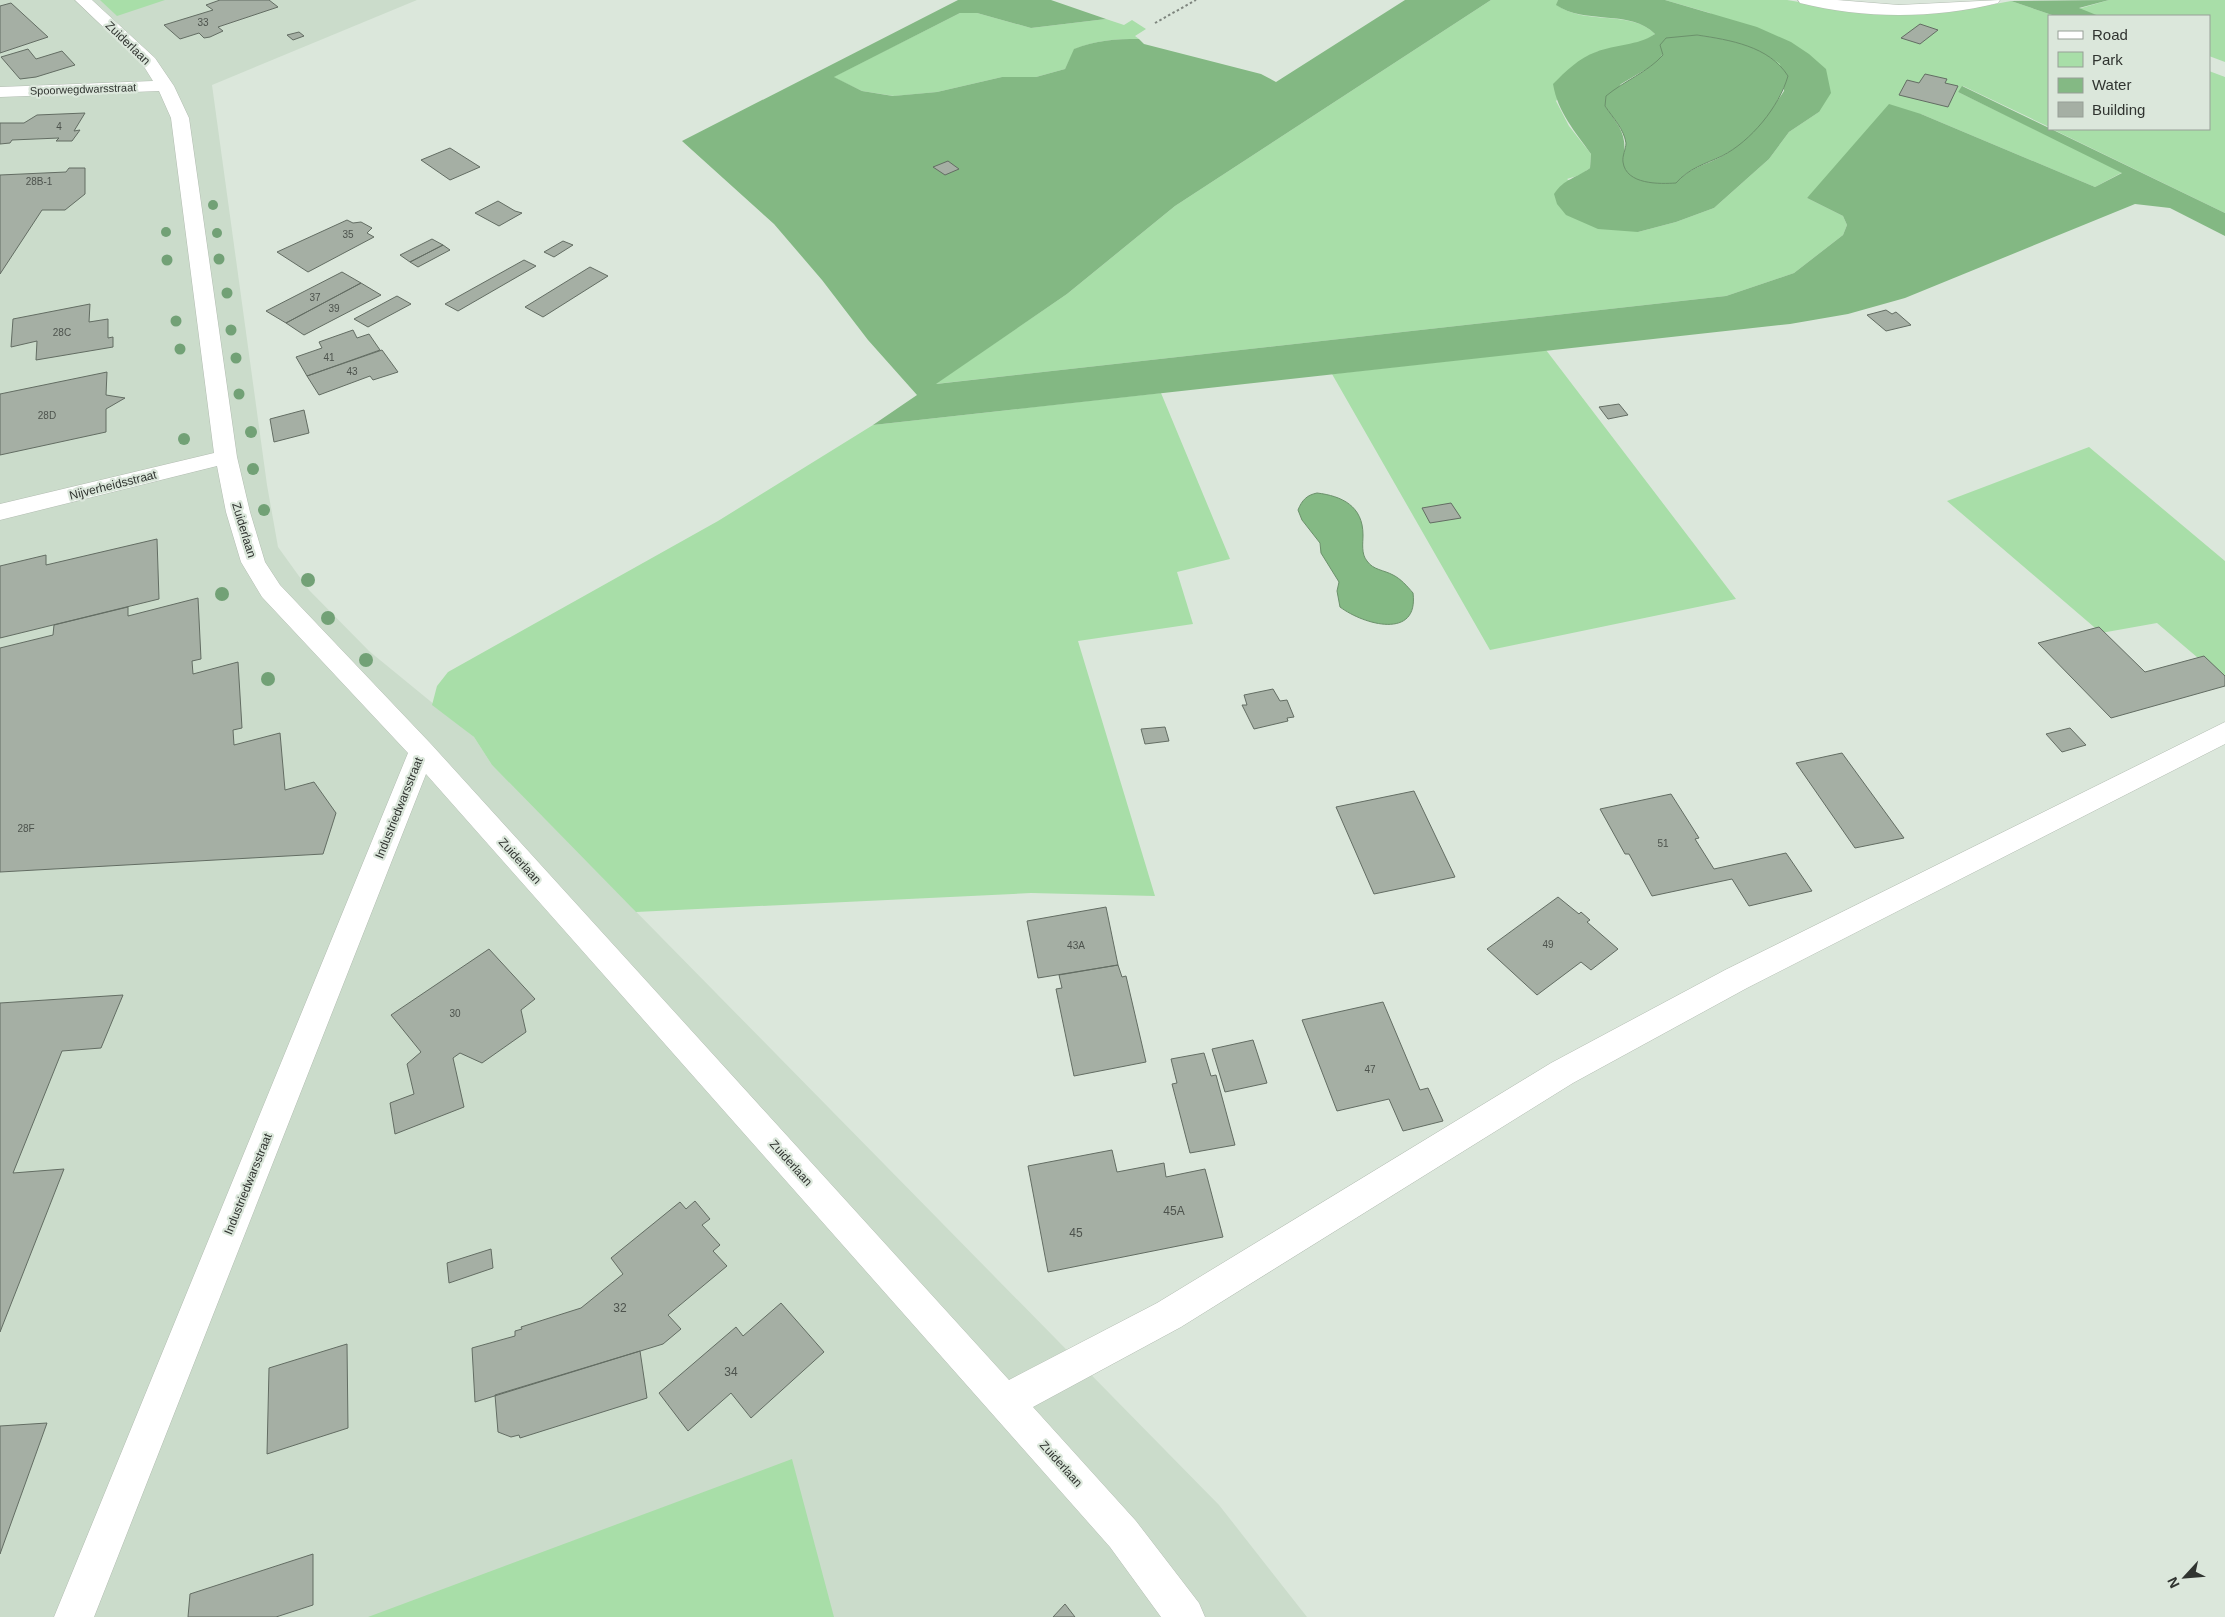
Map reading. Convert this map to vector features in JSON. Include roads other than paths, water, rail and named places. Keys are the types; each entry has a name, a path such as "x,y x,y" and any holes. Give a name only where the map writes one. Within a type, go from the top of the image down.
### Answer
{"street":[{"name":"Zuiderlaan","path":"83,0 149,62 165,86 180,118 226,458 238,512 254,562 271,591 422,751 1005,1402 1122,1534 1185,1617"},
{"path":"1806,0 1853,8 1931,11 1968,6 1992,0"},
{"name":"Spoorwegdwarsstraat","path":"0,92 165,86"},
{"name":"Nijverheidsstraat","path":"0,512 226,458"},
{"path":"1005,1402 1169,1315 1562,1073 1745,974 2225,732"},
{"name":"Industriedwarsstraat","path":"74,1617 422,751"}],"water":[{"path":"1697,35 1735,42 1760,51 1780,66 1788,76 1784,88 1771,111 1762,122 1733,150 1692,170 1676,183 1653,183 1637,179 1625,170 1623,160 1626,145 1625,138 1605,106 1606,96 1657,61 1663,55 1660,45 1666,38"},
{"path":"1317,493 1343,500 1355,510 1362,525 1363,552 1369,564 1390,573 1413,593 1413,608 1408,618 1399,623 1375,623 1362,619 1340,607 1337,591 1339,582 1321,553 1320,543 1302,520 1298,510 1305,498"}]}
